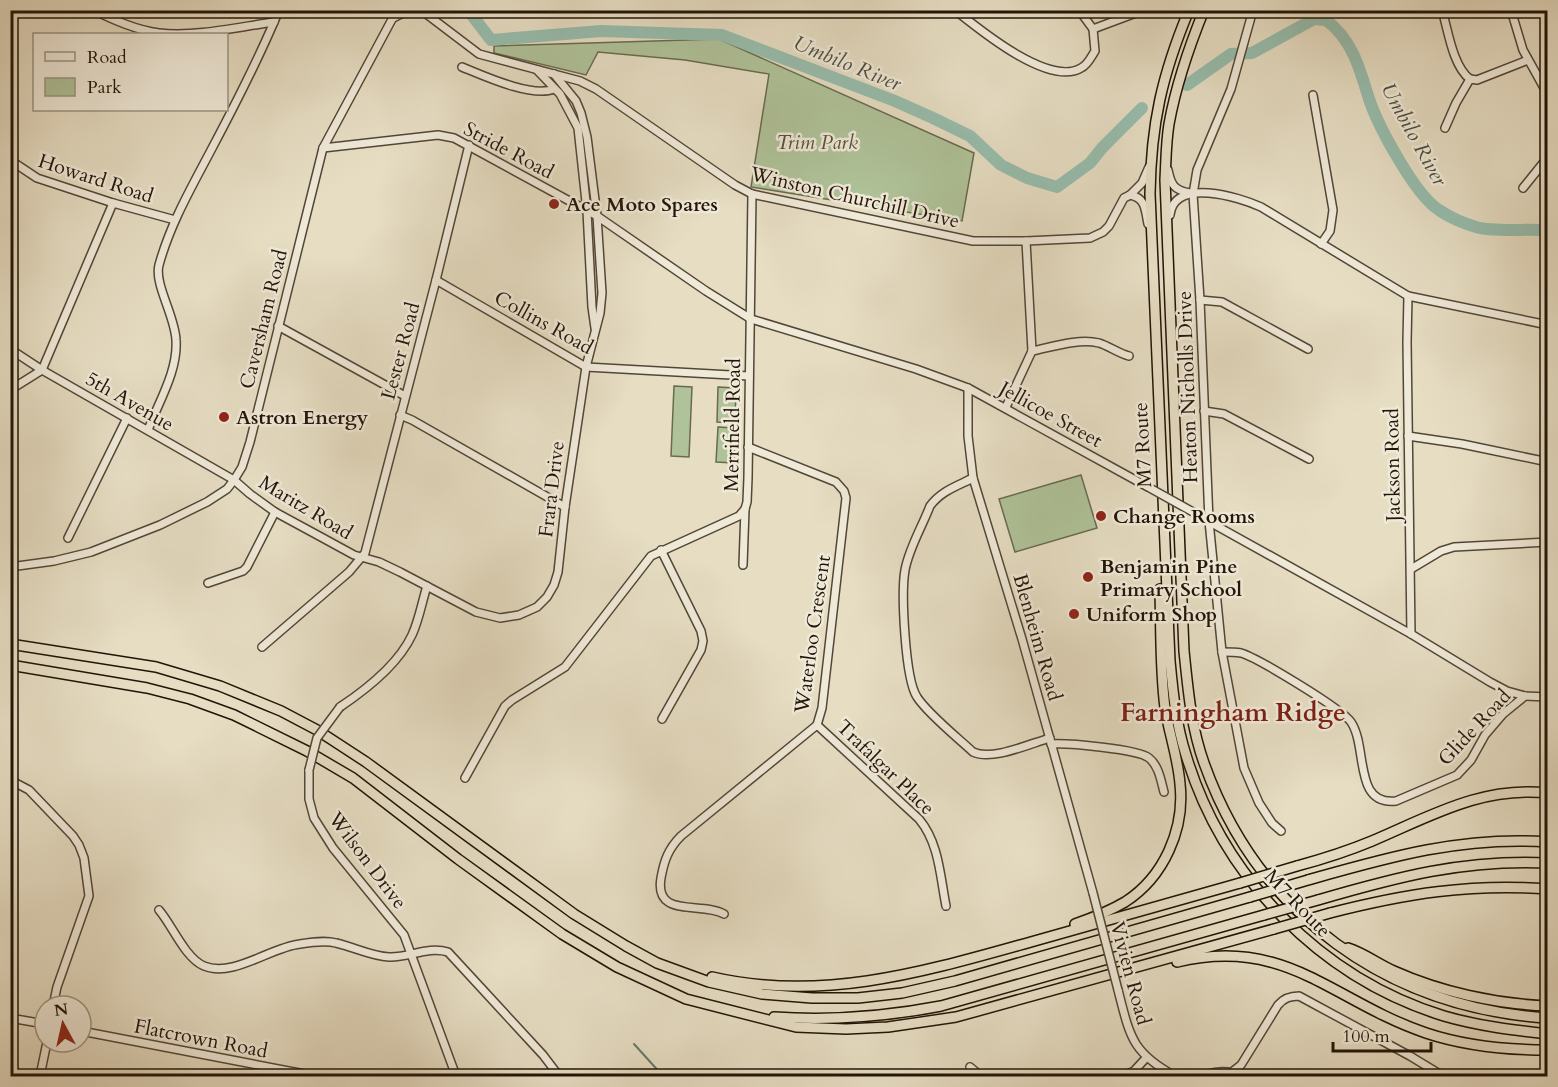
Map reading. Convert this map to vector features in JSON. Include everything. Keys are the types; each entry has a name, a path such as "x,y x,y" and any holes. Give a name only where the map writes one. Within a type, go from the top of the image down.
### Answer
{"highway":[{"name":"M7 Route","path":"1188,10 1171,54 1158,101 1150,163 1151,236 1170,661 1178,723 1185,754 1201,798 1217,830 1242,870 1273,908 1299,934 1336,964 1379,989 1453,1018 1504,1029 1548,1034"},
{"name":"M7 Route","path":"1204,10 1186,58 1169,125 1165,180 1184,651 1187,686 1204,763 1226,813 1249,854 1284,899 1337,945 1385,976 1426,993 1491,1011 1548,1018"},
{"path":"1002,950 1082,921 1124,902 1139,892 1161,866 1175,835 1180,818 1181,796 1178,766 1163,688 1160,567 1163,510"},
{"path":"10,644 156,667 220,686 282,711 317,730 366,762 574,914 657,963 709,982 762,994 812,998 858,998 902,993 955,981 1382,859 1445,845 1493,841 1548,842"},
{"path":"10,665 147,688 190,699 234,715 307,751 353,778 458,859 553,927 617,967 686,999 807,1028 908,1026 965,1014 1330,913 1416,893 1491,886 1548,888"},
{"path":"657,963 716,978 757,984 806,987 898,977 1298,866 1371,842 1460,803 1503,793 1548,793"},
{"path":"748,1015 826,1020 861,1019 910,1012 986,994 1412,874 1447,867 1489,863 1548,863"},
{"path":"1337,945 1352,949 1394,971 1430,984 1492,1000 1548,1006"},
{"path":"1125,970 1150,968 1208,956 1255,957 1298,970 1371,1009 1426,1033 1474,1045 1548,1050"}],"street":[{"path":"93,10 116,21 159,33 209,31 274,22"},
{"path":"148,430 171,373 176,351 174,324 161,290 158,268 175,220 232,110 279,10"},
{"path":"396,14 409,10"},
{"path":"955,10 981,31 1008,48 1047,69 1059,72 1071,72 1082,68 1089,62 1095,51 1094,29 1079,10"},
{"path":"1094,29 1144,10"},
{"name":"Heaton Nicholls Drive","path":"1253,10 1231,89 1204,150 1194,181 1193,194 1200,300 1209,521 1222,652 1244,768 1259,803 1272,823 1281,831"},
{"path":"1442,10 1459,65 1463,74 1470,79 1477,80 1528,60"},
{"path":"1511,10 1528,60 1548,95"},
{"name":"Winston Churchill Drive","path":"420,11 479,54 579,81 597,89 735,185 752,194 973,241 1026,241 1097,236 1109,226 1124,198 1142,183 1150,163"},
{"name":"Caversham Road","path":"10,567 73,557 124,540 207,502 227,489 234,480 242,466 250,442 323,148 396,14"},
{"path":"462,67 528,89 544,91 554,88"},
{"name":"Frara Drive","path":"537,70 560,94 578,128 587,211 595,331"},
{"name":"Frara Drive","path":"427,586 476,612 500,618 519,615 537,607 547,597 558,572 565,507 586,367 600,313 602,293 597,216 587,137 581,112 572,95 554,74"},
{"path":"1445,128 1470,79"},
{"path":"572,95 573,88 579,81"},
{"path":"1313,95 1333,210 1330,231 1321,244"},
{"name":"Stride Road","path":"323,148 438,135 454,138 597,216 751,319"},
{"name":"Lester Road","path":"362,558 436,280 469,145"},
{"path":"1523,188 1548,157"},
{"name":"Howard Road","path":"10,160 37,178 175,220"},
{"path":"1166,162 1173,187 1180,191 1193,194 1215,194 1244,200 1261,207 1408,296 1548,325"},
{"name":"Merrifield Road","path":"465,777 505,706 565,667 643,564 661,550 739,516 745,509 748,478 752,194"},
{"path":"1167,236 1173,203 1180,197 1193,194"},
{"path":"1130,195 1142,200 1151,236"},
{"path":"10,390 42,370 113,203"},
{"path":"1006,407 1032,351 1026,241"},
{"name":"Collins Road","path":"436,280 586,367 749,376"},
{"name":"Jackson Road","path":"1408,296 1411,634"},
{"path":"1200,300 1222,302 1308,349"},
{"name":"Jellicoe Street","path":"751,319 916,369 968,388 1006,407 1411,634 1490,682 1507,691 1525,696 1548,697"},
{"path":"278,326 405,396"},
{"path":"1032,351 1088,342 1099,343 1129,356"},
{"name":"5th Avenue","path":"10,349 42,370 234,480"},
{"name":"Blenheim Road","path":"968,388 968,444 973,478 1051,741 1093,893"},
{"path":"1204,411 1224,414 1309,459"},
{"path":"400,415 565,507"},
{"path":"68,538 127,418"},
{"path":"1408,436 1462,444 1548,462"},
{"name":"Waterloo Crescent","path":"724,914 716,909 672,905 666,901 662,895 660,882 664,861 670,847 740,786 817,725 822,708 846,498 844,491 836,482 748,447"},
{"path":"973,478 945,491 936,498 930,506 907,561 903,584 905,642 914,690 922,704 979,755 992,755 1051,741 1143,754 1154,763 1164,792"},
{"name":"Maritz Road","path":"234,480 275,512 362,558"},
{"path":"743,565 745,509"},
{"path":"208,584 243,571 247,567 275,512"},
{"path":"1411,569 1441,551 1454,547 1548,542"},
{"path":"661,550 701,631 703,641 701,650 662,719"},
{"path":"262,647 349,572 362,558 379,562 427,586"},
{"name":"Wilson Drive","path":"427,586 411,637 400,653 366,689 340,707 318,738 309,770 309,799 322,832 404,935 456,1077"},
{"name":"Glide Road","path":"1222,652 1246,655 1323,699 1345,715 1356,732 1368,790 1380,800 1396,801 1457,775 1471,760 1485,735 1503,714 1525,696"},
{"name":"Trafalgar Place","path":"817,725 919,819 928,830 937,855 946,906"},
{"path":"10,780 29,790 73,837 84,858 89,896 56,994"},
{"name":"Vivien Road","path":"1093,893 1133,1039 1146,1058 1176,1077"},
{"path":"159,909 192,958 206,967 229,967 246,963 284,947 322,942 335,942 383,956 398,957 411,953 442,950 453,956 543,1055 559,1077"},
{"path":"1201,1077 1214,1072 1235,1074 1278,1005 1293,996 1299,996 1410,1056 1443,1077"},
{"path":"10,1018 33,1022"},
{"name":"Flatcrown Road","path":"93,1033 283,1073 315,1077"},
{"path":"40,1077 45,1054"},
{"path":"1122,1077 1134,1071 1146,1058"},
{"path":"970,1067 981,1077"}],"green space":[{"name":"Trim Park","path":"719,39 974,153 962,221 751,187 769,74 685,60 598,52 586,75 494,53 494,46"},
{"path":"674,386 692,387 689,457 671,456"},
{"path":"718,387 736,388 735,423 717,422"},
{"path":"718,427 735,428 734,463 716,462"},
{"path":"1081,475 1097,528 1015,552 999,499"}],"waterway":[{"name":"Umbilo River","path":"468,10 491,40 601,31 722,35 895,101 933,118 970,136 1001,165 1027,178 1057,187 1090,163 1142,108"},
{"name":"Umbilo River","path":"1187,85 1231,54 1252,53 1314,19 1326,20 1349,45 1369,99 1389,142 1429,202 1447,215 1483,229 1540,230 1548,233"},
{"path":"634,1044 663,1076"}],"place":[{"name":"Ace Moto Spares","path":"554,204"},
{"name":"Astron Energy","path":"224,417"},
{"name":"Change Rooms","path":"1101,516"},
{"name":"Benjamin Pine Primary School","path":"1088,577"},
{"name":"Uniform Shop","path":"1074,614"}],"district":[{"name":"Farningham Ridge","path":"1233,712"}]}
